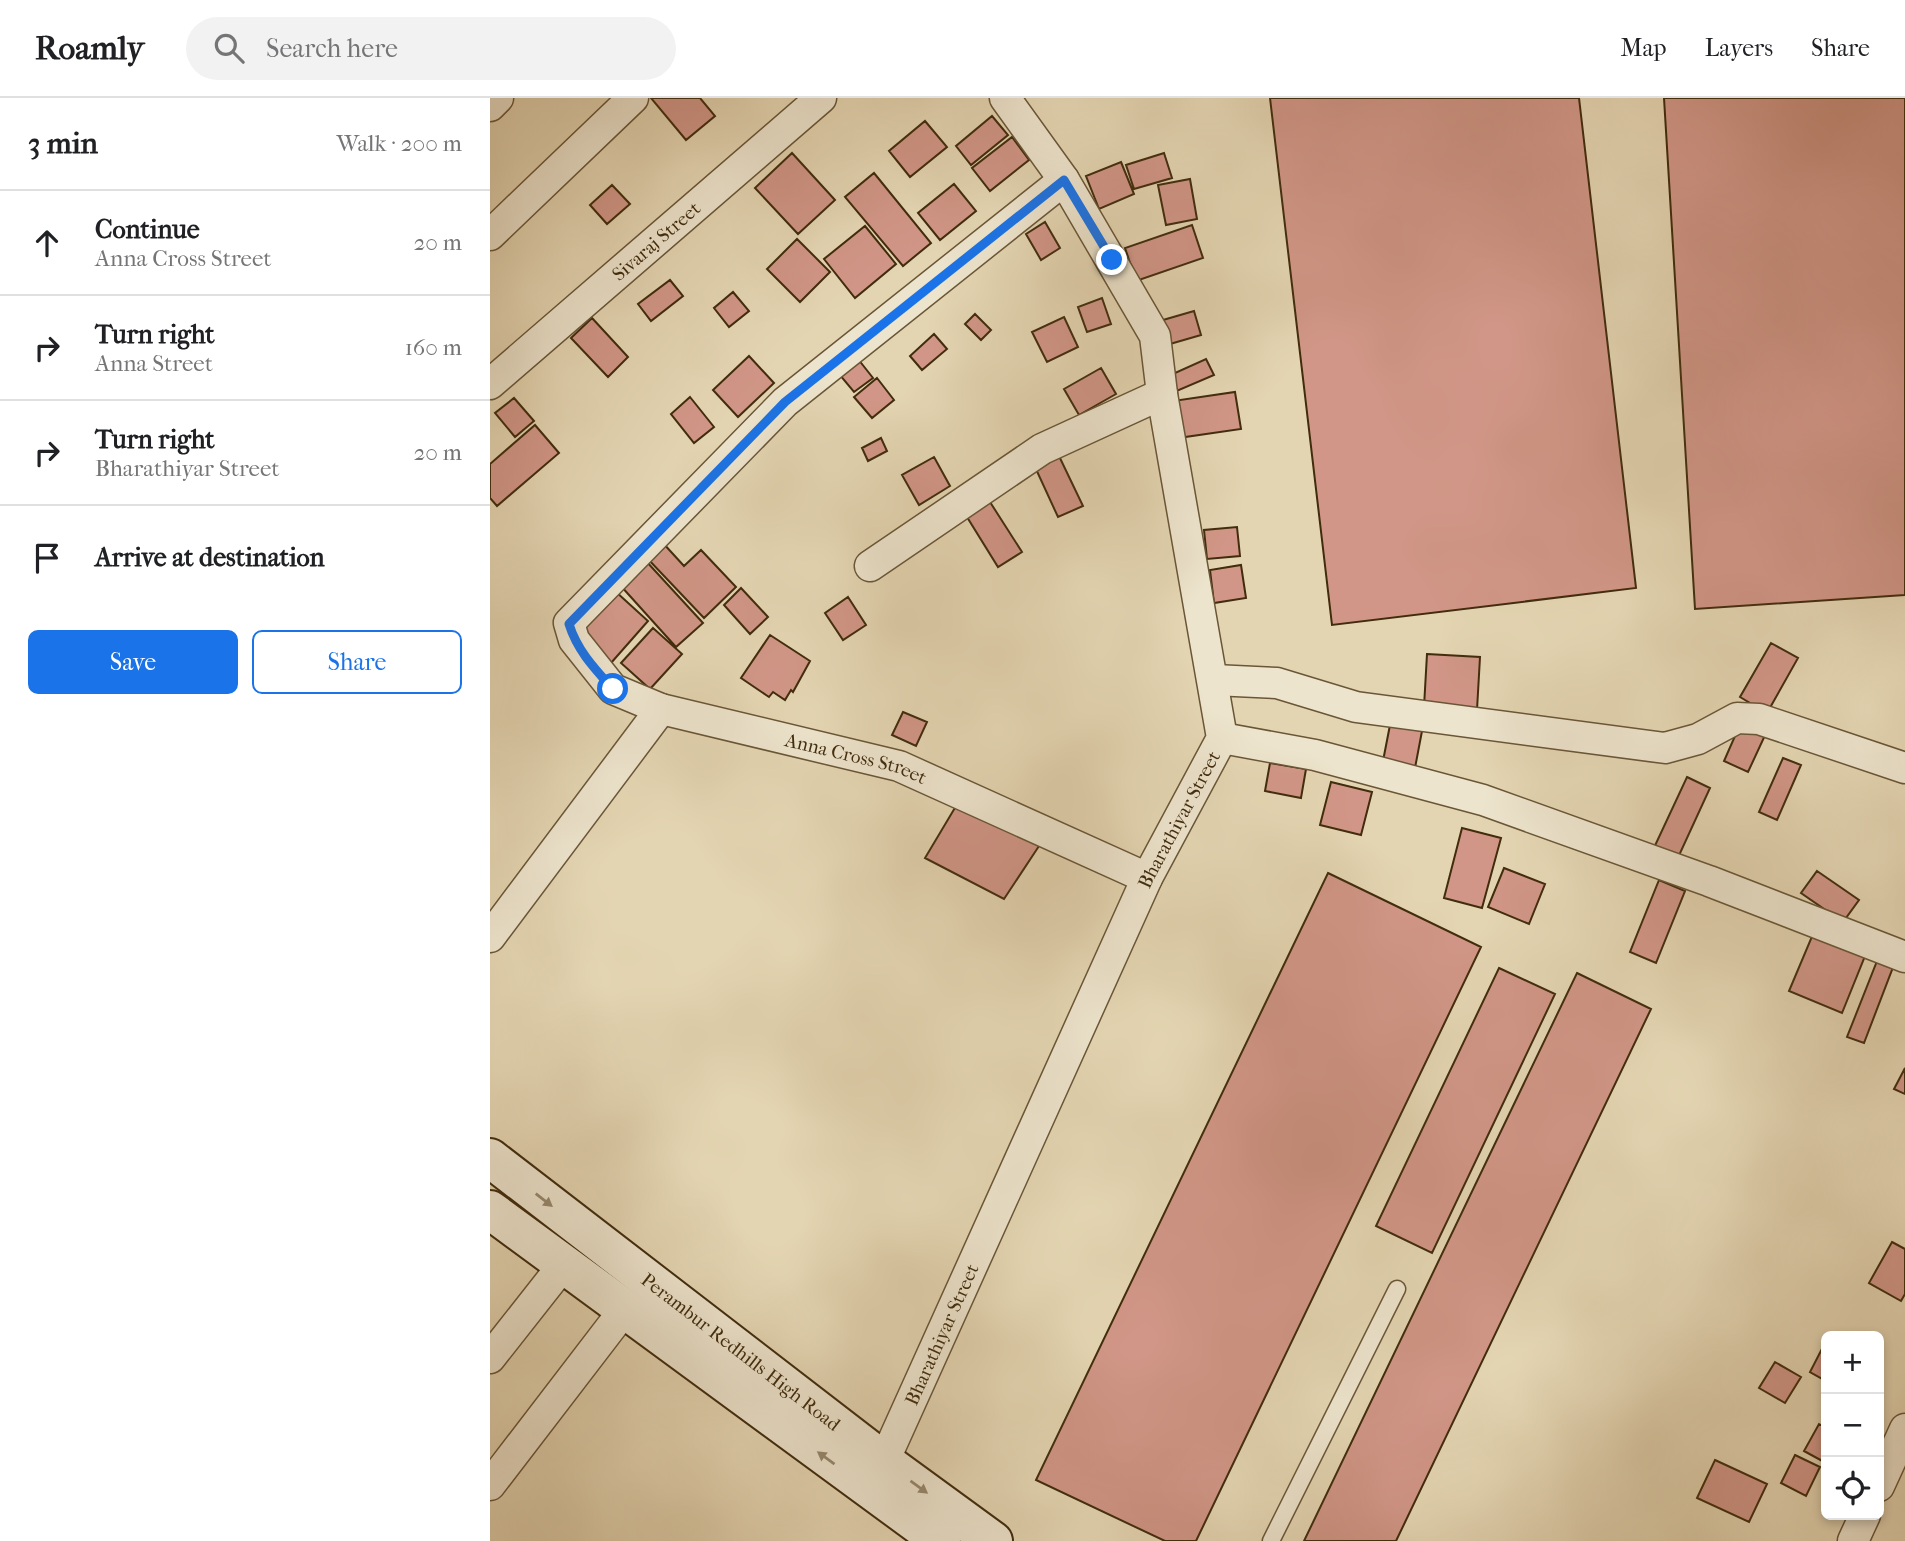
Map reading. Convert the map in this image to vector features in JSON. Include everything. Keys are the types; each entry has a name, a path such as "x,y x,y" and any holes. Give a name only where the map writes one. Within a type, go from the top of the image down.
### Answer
{"main road":[{"name":"Perambur Redhills High Road","path":"490,1158 877,1476 941,1541"},
{"name":"Perambur Redhills High Road","path":"490,1210 625,1309 877,1476 993,1541"}],"street":[{"path":"490,106 498,98"},
{"path":"490,235 633,98"},
{"name":"Sivaraj Street","path":"494,374 821,98"},
{"name":"Bharathiyar Street","path":"877,1476 1147,878 1222,738 1162,394 1155,336 1064,180 1005,98"},
{"name":"Anna Cross Street","path":"1064,180 785,402 569,624 574,640 613,689 661,709 899,766 1147,878"},
{"path":"870,566 1042,449 1162,394"},
{"path":"1214,680 1277,683 1356,707 1665,748 1698,739 1737,718 1759,719 1905,768"},
{"path":"490,937 661,709"},
{"path":"1222,738 1315,755 1483,800 1709,881 1905,957"},
{"path":"490,1358 564,1264"},
{"path":"490,1485 625,1309"},
{"path":"1884,1475 1905,1429"},
{"path":"1853,1541 1863,1520"}],"lane":[{"path":"1271,1541 1397,1289"}],"building":[{"path":"651,98 700,98 715,116 686,140"},
{"path":"1270,98 1579,98 1636,588 1332,625"},
{"path":"1664,98 1905,98 1905,595 1695,609"},
{"path":"992,116 1008,135 971,165 956,146"},
{"path":"925,121 947,147 910,177 889,151"},
{"path":"1012,137 1029,160 990,191 972,168"},
{"path":"792,153 835,200 798,234 755,188"},
{"path":"1164,153 1172,178 1134,189 1126,165"},
{"path":"1121,162 1134,194 1099,209 1086,176"},
{"path":"874,173 931,243 903,266 845,197"},
{"path":"1190,179 1197,219 1166,225 1158,185"},
{"path":"954,184 976,211 940,240 918,213"},
{"path":"612,185 630,204 607,224 590,205"},
{"path":"1045,222 1060,248 1041,260 1026,234"},
{"path":"1192,225 1203,258 1136,281 1125,248"},
{"path":"865,226 896,264 855,298 824,259"},
{"path":"797,239 830,272 800,302 767,269"},
{"path":"670,280 683,296 651,321 638,304"},
{"path":"733,292 749,311 729,327 714,308"},
{"path":"1102,298 1111,324 1087,332 1078,307"},
{"path":"1194,311 1201,335 1170,344 1163,320"},
{"path":"975,314 991,330 981,340 965,324"},
{"path":"1064,317 1078,347 1047,362 1032,332"},
{"path":"592,318 628,357 608,377 571,338"},
{"path":"934,334 947,349 922,370 910,356"},
{"path":"749,356 774,383 738,417 713,390"},
{"path":"858,359 873,378 854,392 839,374"},
{"path":"1206,359 1214,375 1172,393 1166,377"},
{"path":"1101,368 1116,394 1079,415 1064,389"},
{"path":"877,378 894,400 872,418 854,397"},
{"path":"1235,392 1241,429 1178,438 1173,401"},
{"path":"690,397 714,427 694,443 671,414"},
{"path":"514,398 534,421 515,437 495,413"},
{"path":"535,425 559,453 497,506 490,498 490,464"},
{"path":"881,438 887,451 868,461 862,448"},
{"path":"1059,456 1083,506 1058,517 1035,467"},
{"path":"934,457 950,486 919,505 902,475"},
{"path":"990,502 1022,552 998,567 967,517"},
{"path":"1237,527 1240,556 1207,559 1204,530"},
{"path":"662,542 684,566 701,550 736,587 704,618 646,557"},
{"path":"646,561 703,623 676,647 620,585"},
{"path":"1241,565 1246,598 1214,603 1210,570"},
{"path":"741,588 768,617 750,634 724,605"},
{"path":"615,591 648,621 611,663 578,633"},
{"path":"848,597 866,625 843,640 825,613"},
{"path":"653,628 682,654 650,689 621,663"},
{"path":"770,635 810,661 793,692 791,690 785,700 773,692 769,697 741,678"},
{"path":"1771,643 1798,658 1767,713 1740,697"},
{"path":"1427,654 1480,657 1477,710 1424,707"},
{"path":"903,712 927,722 916,746 892,735"},
{"path":"1742,720 1767,731 1748,772 1724,761"},
{"path":"1390,725 1422,731 1415,768 1383,761"},
{"path":"1783,758 1801,765 1777,820 1759,812"},
{"path":"1270,763 1306,769 1301,798 1265,791"},
{"path":"1687,777 1710,788 1676,862 1652,852"},
{"path":"1331,782 1372,792 1361,835 1320,825"},
{"path":"959,801 1041,843 1004,899 925,858"},
{"path":"1462,828 1501,838 1482,908 1444,898"},
{"path":"1504,868 1545,884 1529,924 1488,907"},
{"path":"1817,871 1859,900 1843,922 1801,893"},
{"path":"1328,873 1481,947 1196,1541 1165,1541 1036,1480"},
{"path":"1659,880 1685,891 1656,963 1630,952"},
{"path":"1813,934 1865,956 1842,1013 1789,991"},
{"path":"1879,956 1895,962 1864,1043 1847,1037"},
{"path":"1499,968 1555,994 1432,1253 1376,1226"},
{"path":"1577,973 1651,1009 1396,1541 1304,1541"},
{"path":"1905,1068 1905,1094 1894,1089"},
{"path":"1892,1242 1905,1249 1905,1294 1901,1301 1869,1283"},
{"path":"1821,1351 1821,1378 1810,1372"},
{"path":"1775,1362 1801,1377 1785,1403 1759,1388"},
{"path":"1819,1424 1821,1425 1821,1460 1804,1451"},
{"path":"1795,1455 1820,1467 1806,1496 1781,1483"},
{"path":"1715,1460 1767,1484 1749,1522 1697,1498"}],"route":[{"path":"613,689 589,663 574,640 569,624 785,402 1064,180 1112,260"}]}
